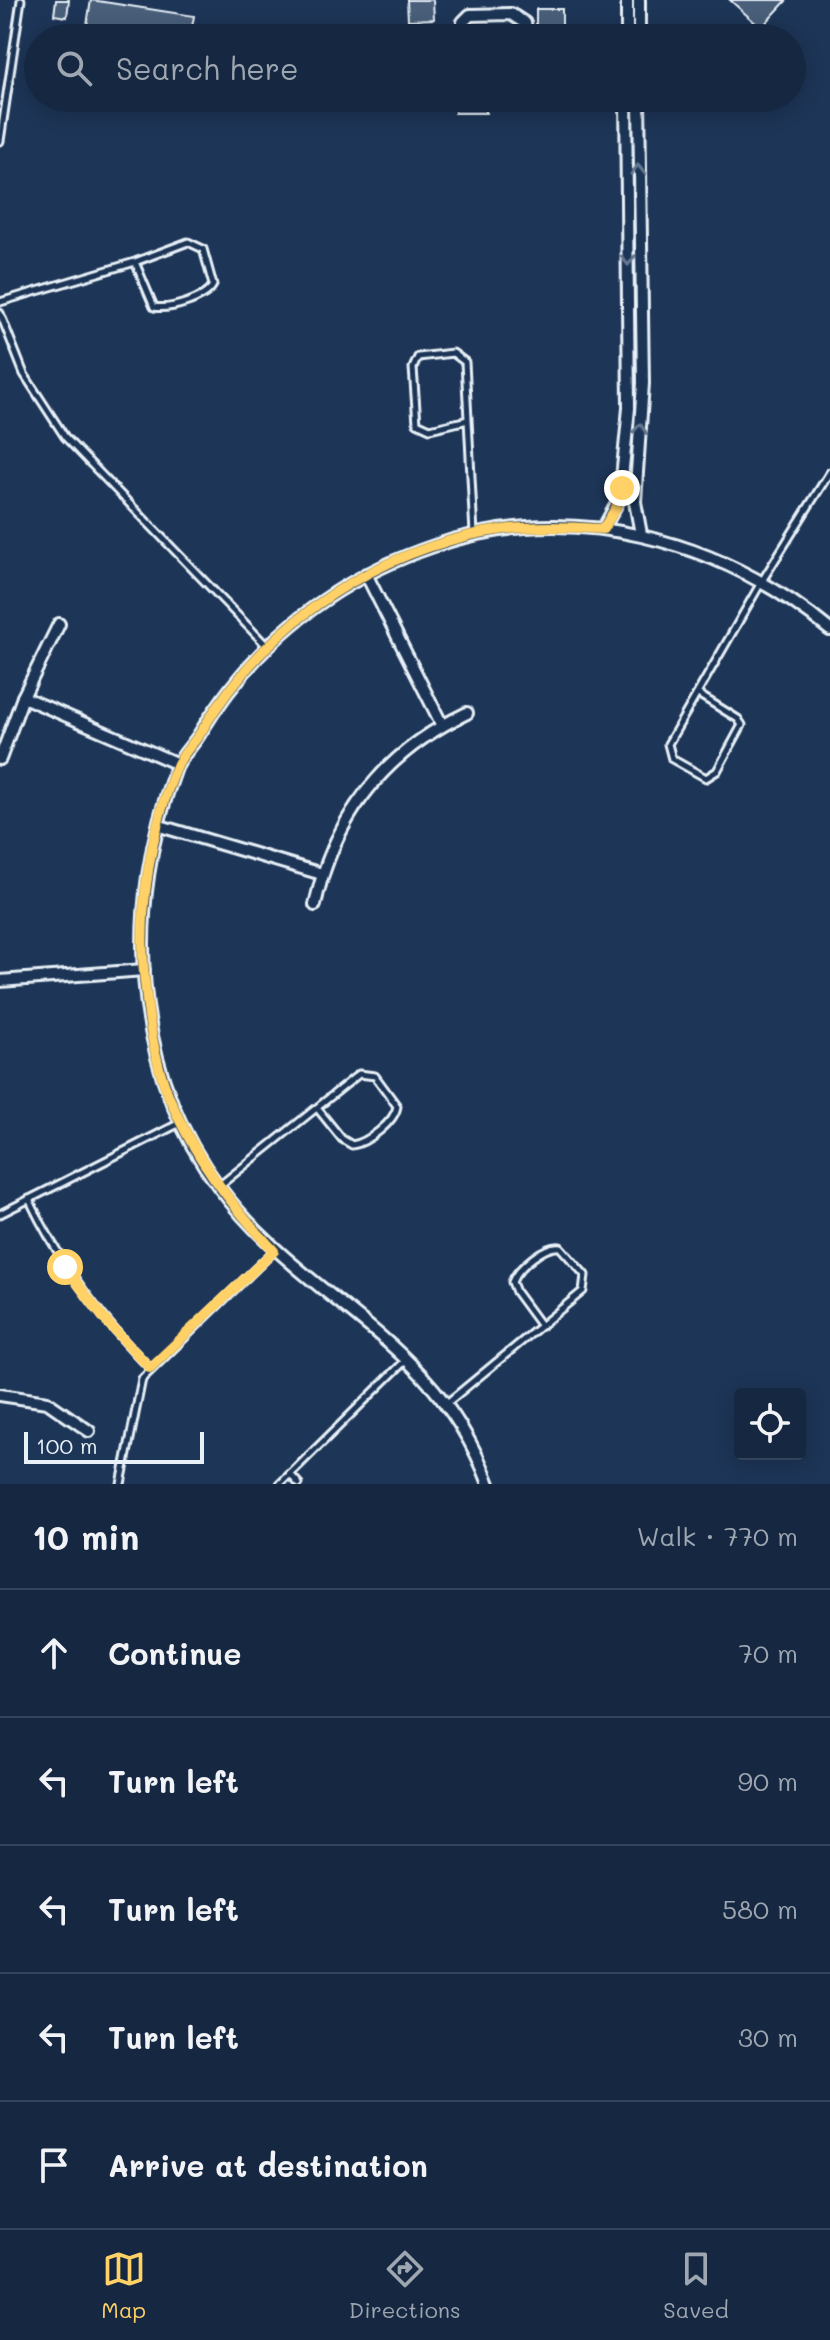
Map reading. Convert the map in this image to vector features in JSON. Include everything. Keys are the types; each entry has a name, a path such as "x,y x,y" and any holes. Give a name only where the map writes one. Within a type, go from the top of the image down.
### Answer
{"street":[{"path":"627,0 627,24"},
{"path":"639,0 639,24"},
{"path":"463,24 470,15 511,14 525,24"},
{"path":"603,529 620,498 630,382 626,112"},
{"path":"639,112 643,383 635,502 641,534"},
{"path":"625,461 637,462"},
{"path":"489,1484 467,1435 447,1403 408,1358 274,1251 219,1187 201,1160 169,1097 149,1022 144,970 144,904 160,826 178,764 223,697 266,645 308,611 366,574 401,558 474,534 539,527 641,534 724,562 762,581 830,630"},
{"path":"366,574 442,725"},
{"path":"0,759 23,697 59,624"},
{"path":"23,697 178,764"},
{"path":"315,905 322,874 336,837 363,793 409,746 467,713"},
{"path":"160,826 322,874"},
{"path":"0,981 144,970"},
{"path":"0,1395 47,1402 89,1431"}],"lane":[{"path":"0,141 21,0"},
{"path":"0,302 194,242 203,249 213,285 204,295 166,307 154,307 135,262"},
{"path":"0,313 24,374 65,437 266,645"},
{"path":"468,420 430,429 417,423 413,368 418,357 453,353 463,358 468,420 474,534"},
{"path":"698,694 738,719 742,725 717,771 706,778 672,759 666,750 762,581 830,472"},
{"path":"823,483 830,486"},
{"path":"219,1187 317,1108 365,1072 375,1076 397,1106 392,1118 362,1142 352,1145 342,1139 317,1108"},
{"path":"0,1214 183,1121"},
{"path":"29,1199 48,1238 84,1294 150,1368"},
{"path":"447,1403 541,1326 586,1286 585,1275 564,1249 556,1246 517,1272 512,1282 541,1326"},
{"path":"121,1484 134,1433 137,1392 150,1368 274,1251"},
{"path":"280,1484 408,1358"},
{"path":"290,1474 299,1484"}],"building":[{"path":"56,0 69,0 67,17 54,15"},
{"path":"91,0 194,16 193,24 87,24"},
{"path":"407,0 433,0 434,19 408,20"},
{"path":"730,0 787,0 765,24 757,24"},
{"path":"536,9 562,9 562,24 536,24"}],"route":[{"path":"65,1267 105,1320 150,1368 274,1251 244,1219 201,1160 169,1097 149,1022 141,944 150,865 178,764 215,707 266,645 330,595 366,574 437,544 474,534 539,527 603,529 616,508 622,488"}]}
